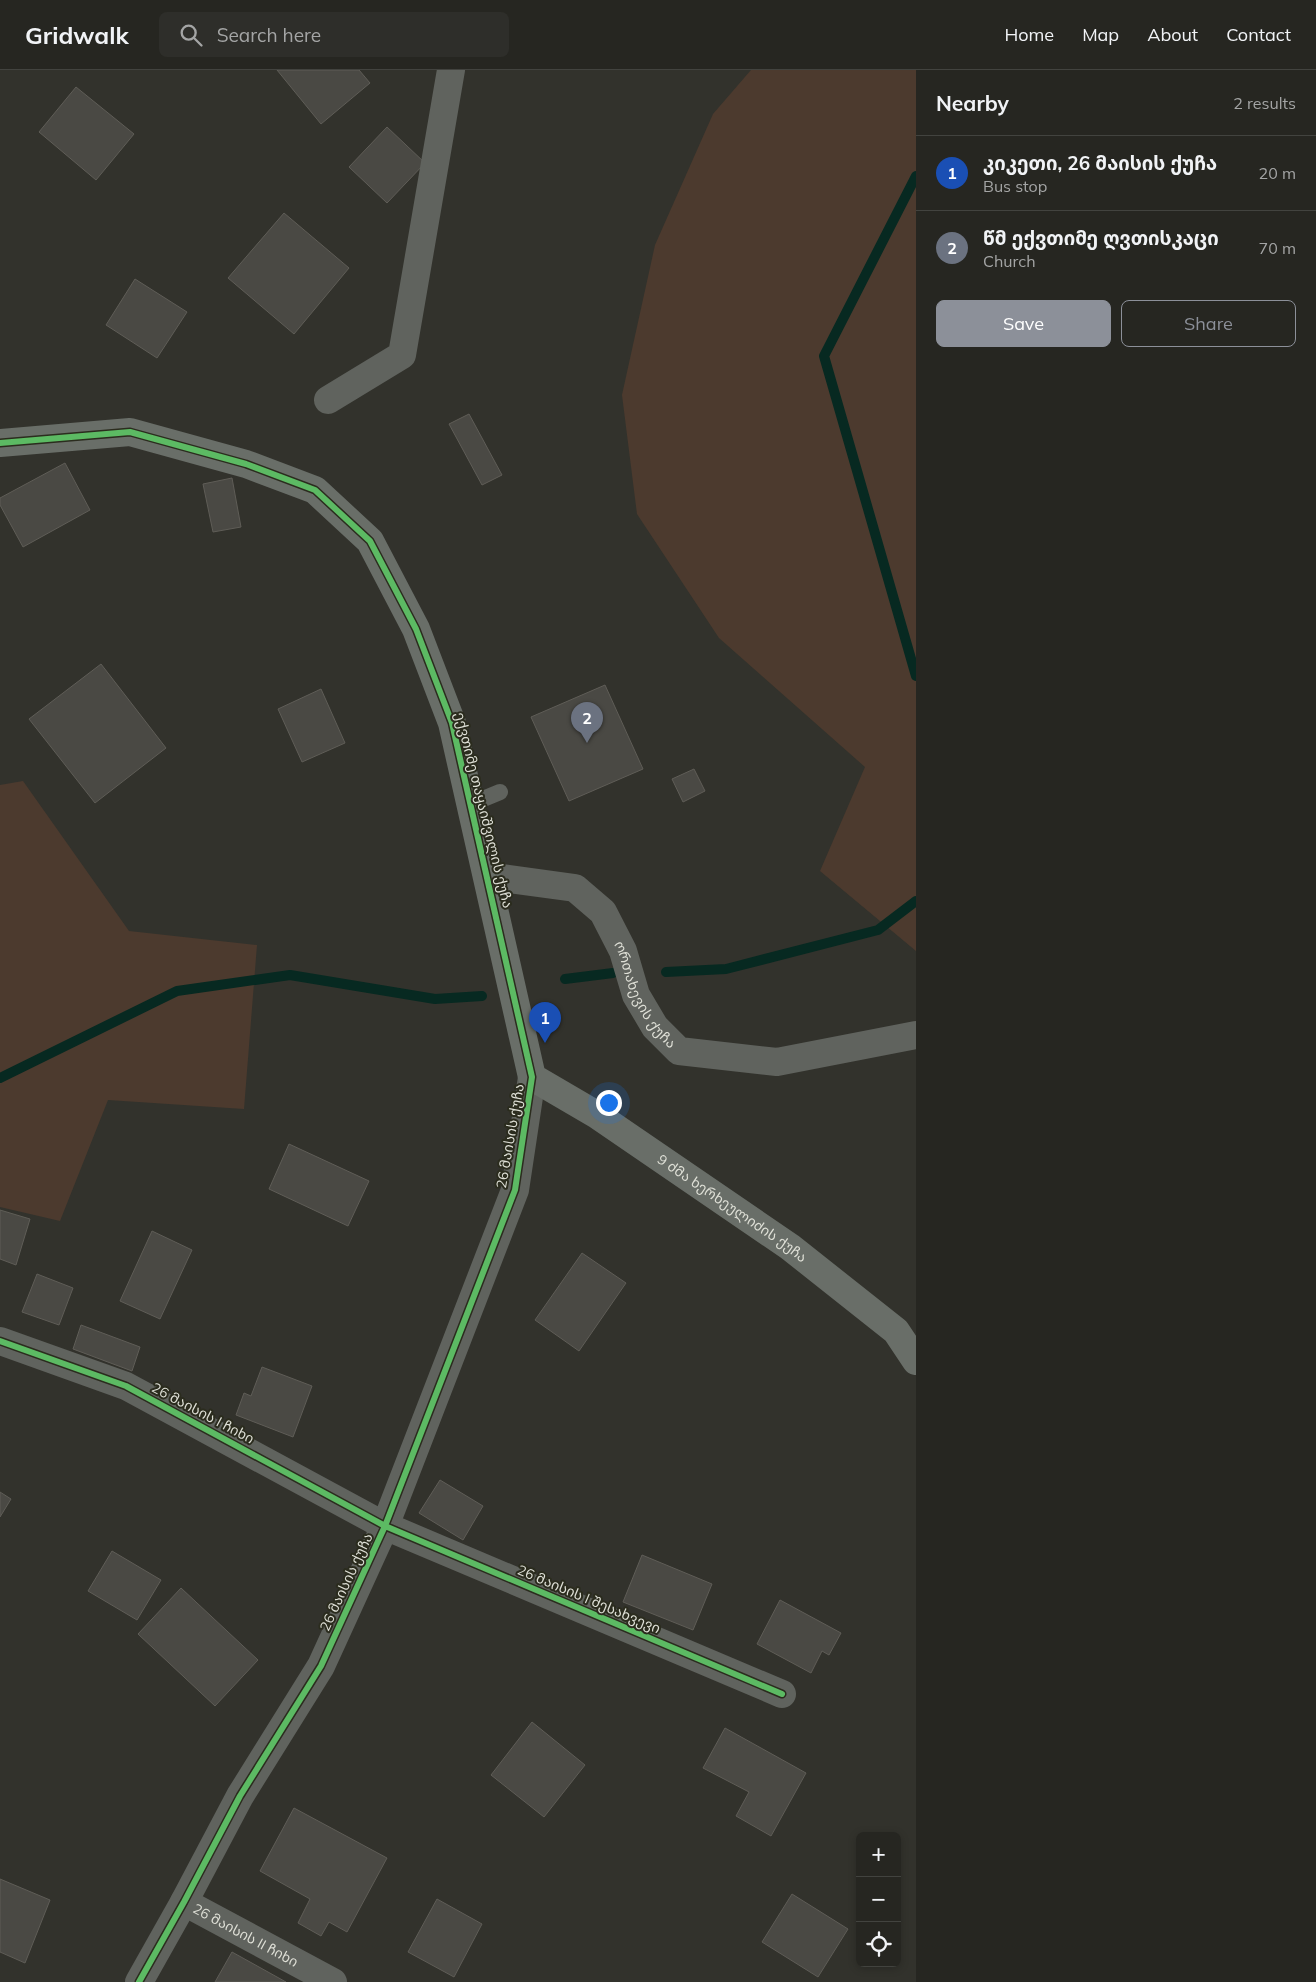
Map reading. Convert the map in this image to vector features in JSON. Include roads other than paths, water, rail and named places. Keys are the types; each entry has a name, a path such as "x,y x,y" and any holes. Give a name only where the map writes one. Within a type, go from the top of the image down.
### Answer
{"street":[{"path":"328,400 402,355 451,70"},
{"name":"ექვთიმე თაყაიშვილის ქუჩა","path":"0,443 130,432 246,464 315,490 370,541 416,629 452,723 532,1077"},
{"name":"ორთახევის ქუჩა","path":"488,876 575,888 603,912 623,951 636,995 655,1027 680,1051 777,1062 916,1035"},
{"name":"9 ძმა ხერხეულიძის ქუჩა","path":"532,1077 597,1115 790,1247 896,1331 916,1361"},
{"name":"26 მაისის ქუჩა","path":"139,1982 240,1796 321,1666 385,1526 515,1190 532,1077"},
{"name":"26 მაისის I ჩიხი","path":"0,1341 126,1386 385,1526"},
{"name":"26 მაისის I შესახვევი","path":"385,1526 782,1694"},
{"name":"26 მაისის II ჩიხი","path":"184,1902 333,1982"}],"lane":[{"path":"471,804 500,792"}],"waterway":[{"path":"916,176 824,356 916,676"},
{"path":"666,972 726,969 878,930 916,901"},
{"path":"565,979 613,973"},
{"path":"0,1078 177,991 290,975 435,999 482,996"}],"place":[{"name":"წმ ექვთიმე ღვთისკაცი","path":"587,743"},
{"name":"კიკეთი, 26 მაისის ქუჩა","path":"545,1043"}]}
